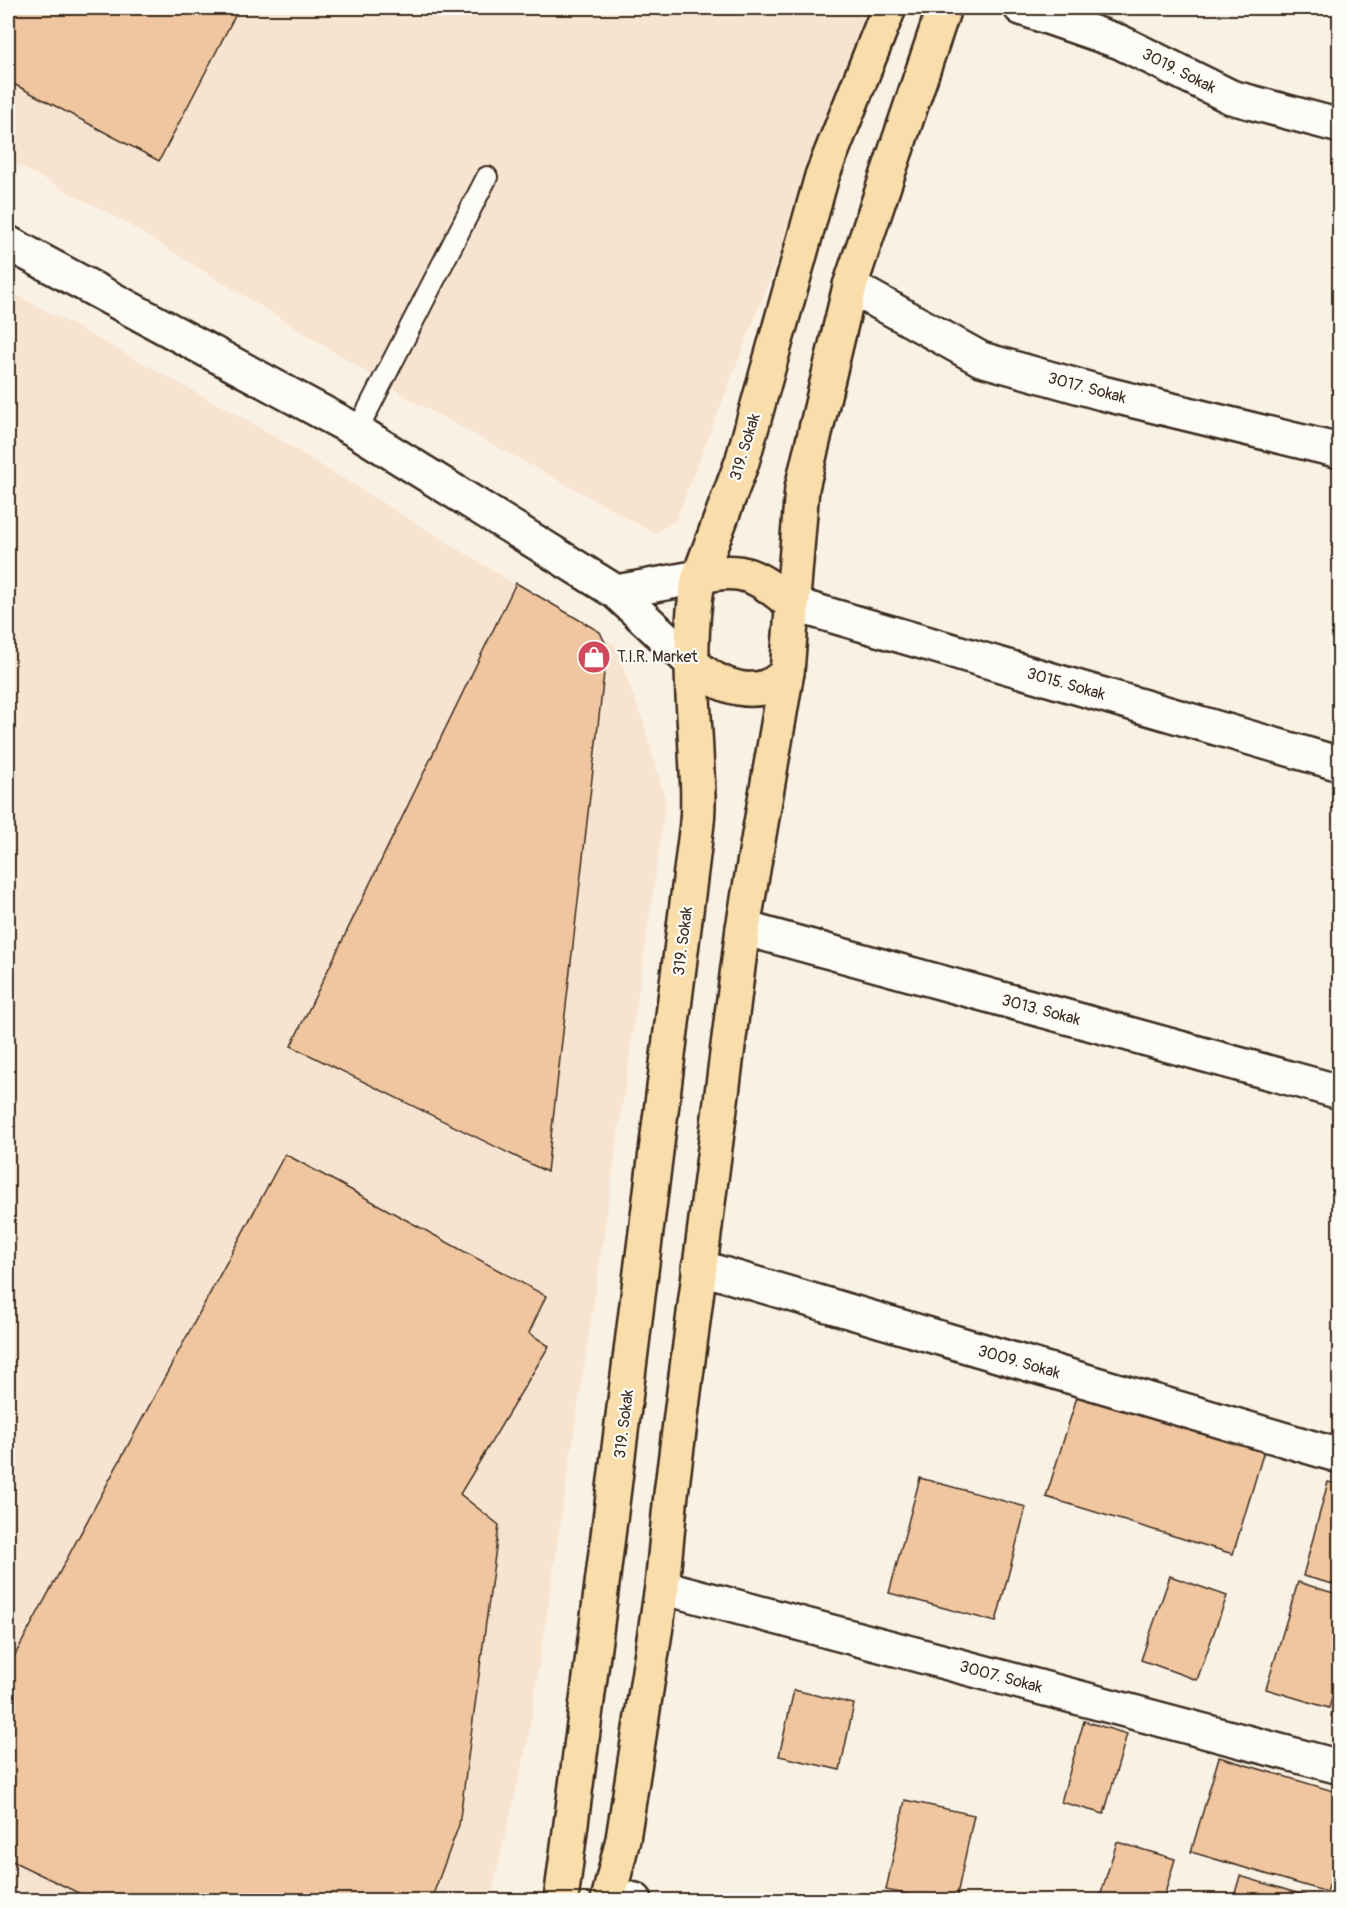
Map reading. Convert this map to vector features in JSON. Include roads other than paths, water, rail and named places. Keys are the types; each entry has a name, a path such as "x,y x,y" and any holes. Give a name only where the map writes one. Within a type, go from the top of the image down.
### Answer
{"main road":[{"name":"319. Sokak","path":"561,1900 620,1452 699,810 691,629 699,577 742,462 822,176 889,8"},
{"path":"618,1898 623,1839 662,1587 671,1494 743,928 787,672 802,488 850,286 944,8"},
{"path":"699,577 729,572 754,576 792,604"},
{"path":"692,663 716,681 735,688 756,688 775,683 787,672"}],"street":[{"name":"3019. Sokak","path":"1021,8 1120,42 1231,98 1340,126"},
{"path":"8,243 357,431 616,592 692,663"},
{"name":"3017. Sokak","path":"850,286 981,359 1102,393 1340,451"},
{"path":"616,592 699,577"},
{"name":"3015. Sokak","path":"792,604 1340,764"},
{"name":"3013. Sokak","path":"743,928 1340,1092"},
{"name":"3009. Sokak","path":"699,1267 1340,1456"},
{"name":"3007. Sokak","path":"662,1587 1340,1767"}],"lane":[{"path":"357,431 487,177"}],"place":[{"name":"T.I.R. Market","path":"594,657"}]}
